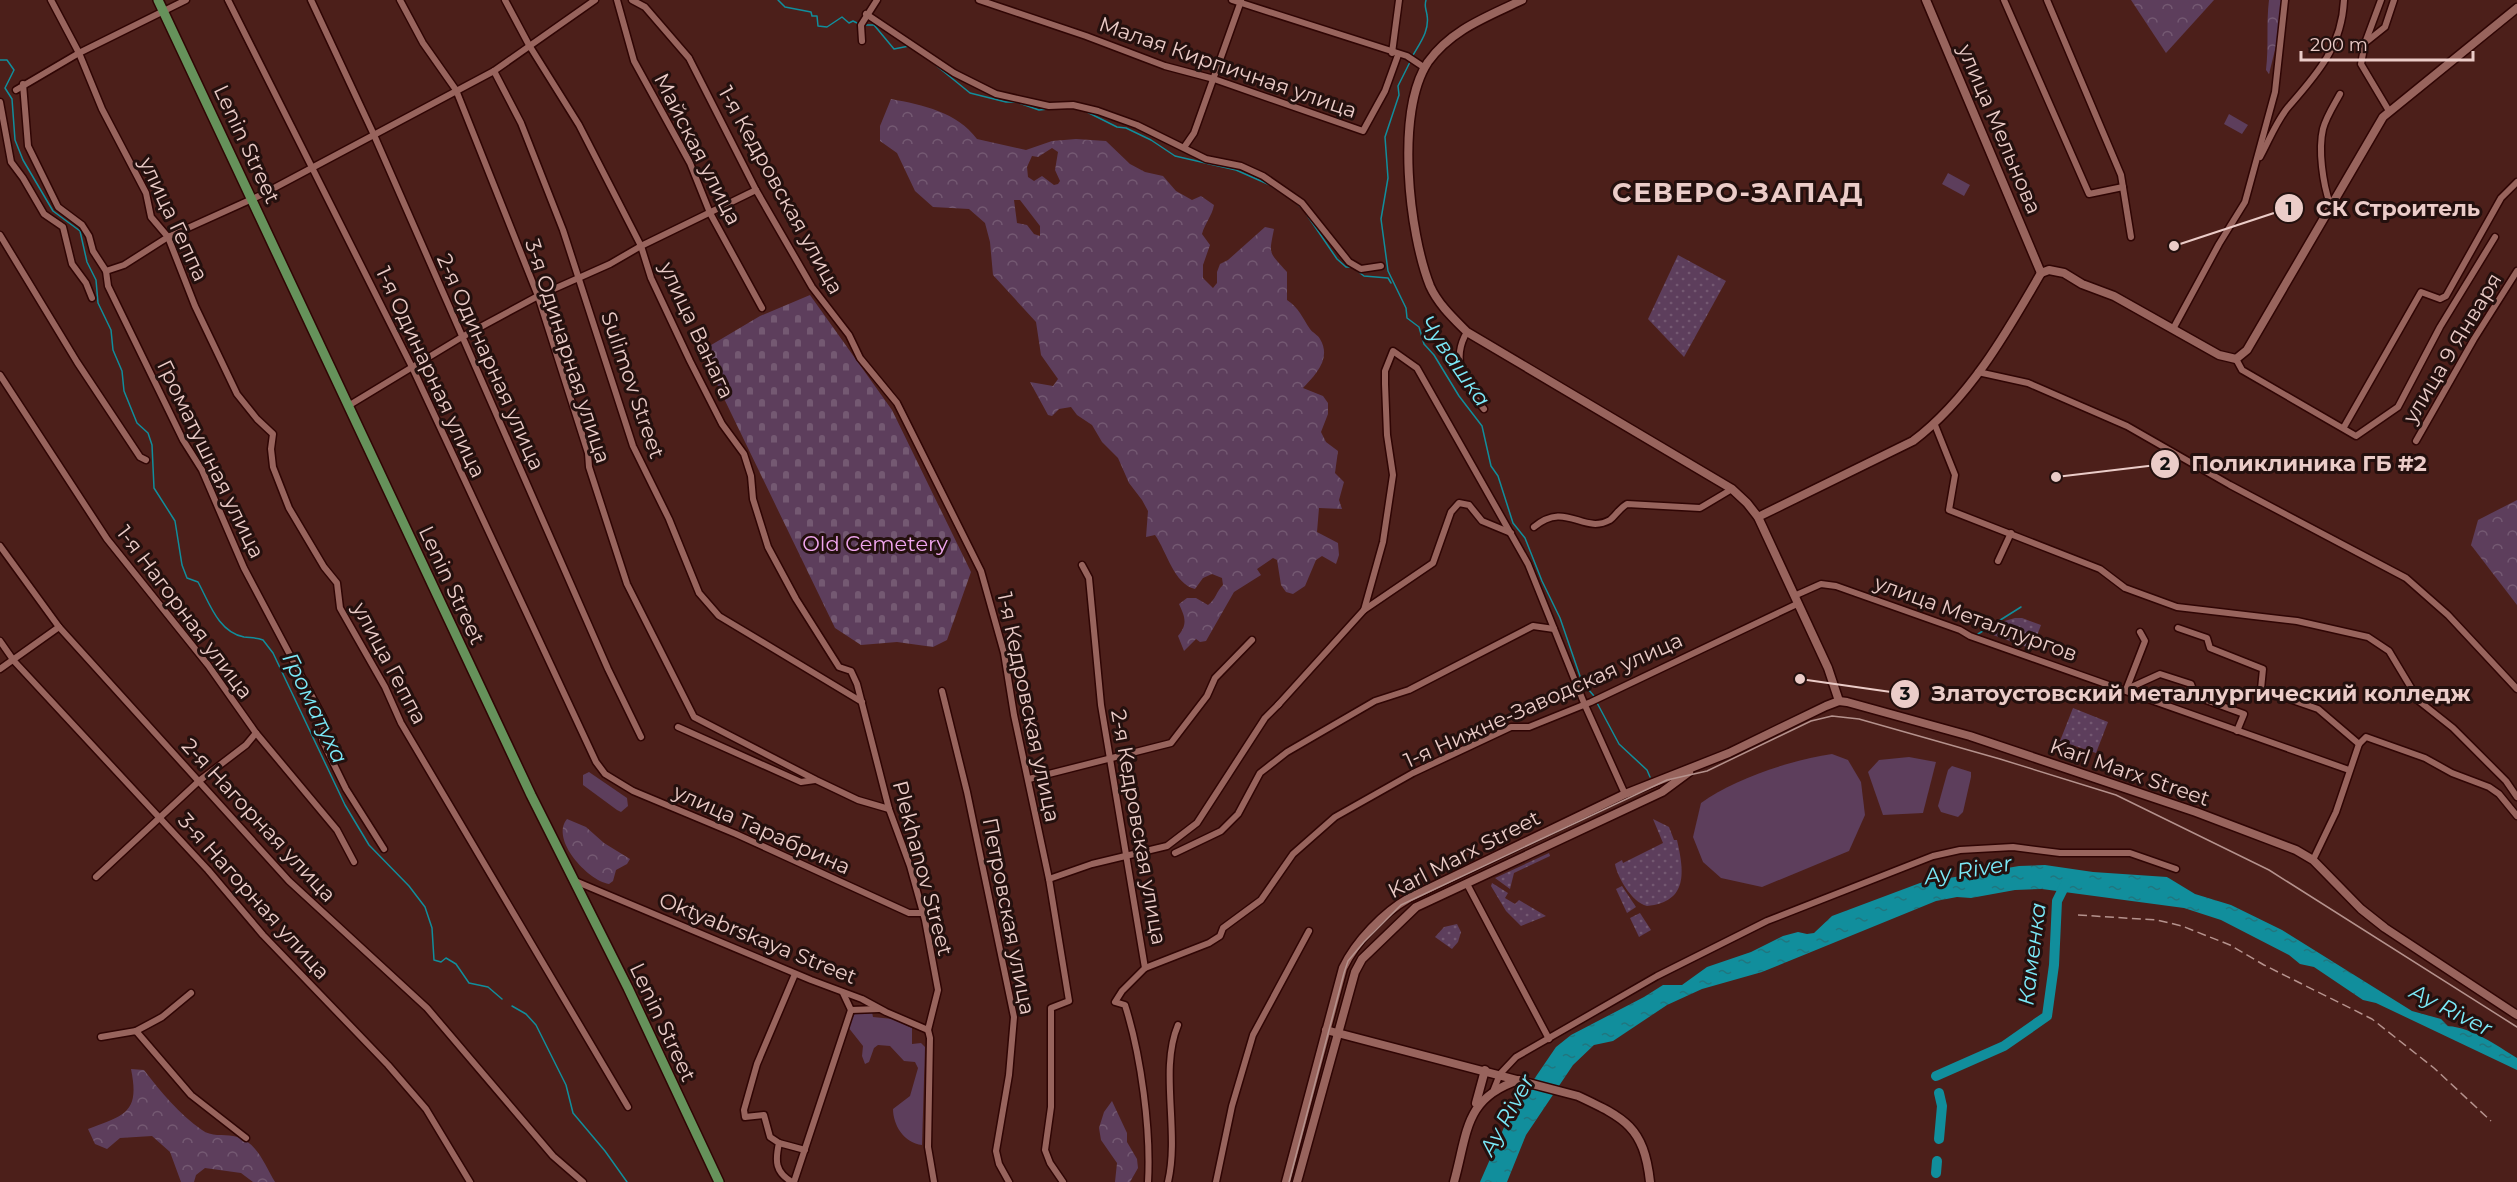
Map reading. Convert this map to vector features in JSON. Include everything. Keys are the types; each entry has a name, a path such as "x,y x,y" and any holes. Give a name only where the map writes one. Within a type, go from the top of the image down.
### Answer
{"main road":[{"name":"Lenin Street","path":"158,0 573,881 632,996 719,1182"},
{"path":"1522,0 1470,24 1447,40 1425,68 1414,98 1410,121 1410,188 1430,284 1439,303 1467,332 1732,489 1747,503 1758,517 1827,668 1839,701"},
{"name":"улица Мельнова","path":"1926,0 2041,273"},
{"path":"1758,517 1913,441 1935,425 1978,372 2041,273 2049,270 2064,273 2082,284 2114,296 2219,355 2236,359 2247,350 2330,204 2389,111 2517,8"},
{"name":"Karl Marx Street","path":"1286,1182 1343,968 1348,956 1400,903 1625,794 1694,768 1839,701 1900,715 1970,736 2196,812 2296,850 2313,860 2361,909 2385,928 2517,1015"},
{"name":"Karl Marx Street","path":"1297,1182 1354,972 1362,959 1416,907 1662,792 1694,768"},
{"path":"1326,1030 1578,1096 1621,1117 1633,1128 1644,1148 1650,1182"},
{"path":"1454,1182 1485,1070"},
{"path":"1474,1110 1494,1089 1521,1080"}],"street":[{"name":"улица Геппа","path":"51,0 79,53 102,109 146,193 151,217 168,237 195,306 237,394 257,419 273,434 271,449 273,467 289,508 324,567 337,583 340,608 385,687 401,723 628,1107"},
{"path":"16,90 79,53 186,0"},
{"name":"1-я Одинарная улица","path":"228,0 412,368 596,762"},
{"name":"2-я Одинарная улица","path":"310,0 374,135 641,737"},
{"name":"3-я Одинарная улица","path":"400,0 423,43 456,90 538,296 627,584 694,717 816,780"},
{"name":"улица Ванага","path":"505,0 529,45 579,125 641,246 651,278 690,361 722,424 744,454 752,476 753,499 768,548 796,599 839,667 851,671"},
{"path":"106,271 124,265 168,237 253,199 494,71 595,0"},
{"name":"Майская улица","path":"617,0 634,61 690,163 710,213 762,309"},
{"name":"1-я Кедровская улица","path":"632,0 645,7 689,58 756,190 812,287 849,334 860,358 897,403 981,571 1004,653 1014,715 1050,879 1069,1001 1051,1008 1051,1107 1045,1150 1050,1163 1063,1182"},
{"path":"862,40 861,25 877,0"},
{"name":"Малая Кирпичная улица","path":"979,0 1086,36 1165,66 1214,79 1363,131 1385,91 1395,54"},
{"path":"1232,0 1407,56 1425,68"},
{"path":"1395,54 1399,0"},
{"path":"2004,0 2089,194 2123,187"},
{"path":"2047,0 2121,175 2131,237"},
{"path":"2174,329 2219,244 2245,202 2275,92 2285,0"},
{"path":"2252,170 2289,106 2301,95 2336,44 2344,0"},
{"path":"2381,0 2365,43 2361,64 2389,111"},
{"path":"2365,43 2385,27 2394,0"},
{"path":"1185,146 1194,133 1241,2"},
{"path":"866,14 954,74 996,94 1049,106 1073,105 1098,111 1185,146 1206,159 1240,166 1263,176 1302,203 1349,262 1361,269 1381,266"},
{"name":"Sulimov Street","path":"494,71 521,123 579,276 633,446 669,519 699,593 719,616 861,702"},
{"name":"Громатушная улица","path":"23,84 28,146 58,207 82,225 89,237 93,251 106,271 108,286 183,440 202,470 244,568 325,721 322,740 346,789 384,849"},
{"path":"2330,204 2326,193 2322,138 2324,126 2340,94"},
{"path":"0,102 7,152 11,162 44,214 63,227 72,264 86,283 92,298"},
{"path":"2344,428 2421,292 2440,300 2446,296 2502,198 2517,184"},
{"path":"348,406 462,337 538,296 610,264 641,246 756,190"},
{"path":"0,235 77,362 140,457 146,460"},
{"path":"2236,359 2242,370 2356,436 2398,407 2440,327 2495,237"},
{"name":"улица 9 Января","path":"2416,441 2474,339 2517,271"},
{"path":"1467,332 1459,344 1458,358 1471,393 1484,409"},
{"path":"1364,610 1383,542 1393,475 1387,435 1385,384 1385,370 1392,351 1417,368 1528,564 1625,794"},
{"path":"1978,372 2028,382 2127,426 2406,578 2448,615 2517,689"},
{"name":"1-я Нагорная улица","path":"0,375 107,538 208,665 256,734 338,830 354,862"},
{"path":"1935,425 1955,475 1949,510 2011,532 2100,569 2125,588 2177,607 2297,621 2368,637 2389,651 2419,701 2453,728 2506,782 2517,797"},
{"path":"1534,527 1544,518 1562,515 1584,522 1610,520 1627,504 1700,508 1732,489"},
{"path":"1278,705 1364,610 1433,563 1451,512 1459,503 1469,505 1482,521 1511,533"},
{"path":"1998,561 2011,532"},
{"name":"2-я Нагорная улица","path":"0,546 59,627 289,881 427,1008 553,1156 583,1182"},
{"name":"2-я Кедровская улица","path":"1082,566 1089,578 1101,705 1125,856 1144,948 1145,968 1122,991 1115,1002 1125,1005 1134,1047 1149,1130 1148,1182"},
{"name":"улица Металлургов","path":"1795,600 1821,584 1858,592 1960,630 1970,636 2349,770"},
{"name":"1-я Нижне-Заводская улица","path":"1145,968 1209,944 1220,936 1223,928 1261,900 1293,854 1335,818 1413,773 1511,727 1529,727 1588,703 1795,600"},
{"path":"1175,853 1221,831 1238,814 1260,773 1287,752 1375,701 1408,690 1533,626 1554,629"},
{"path":"0,669 59,627"},
{"path":"2178,628 2207,638 2210,648 2263,669 2261,689 2318,709 2359,744"},
{"path":"2126,690 2145,641 2139,632"},
{"path":"1029,779 1171,743 1207,696 1215,678 1252,640"},
{"name":"3-я Нагорная улица","path":"0,641 14,661 161,818 263,935 388,1065 426,1109 470,1182"},
{"name":"Plekhanov Street","path":"851,671 889,810 910,866 938,990 928,1030 930,1038 928,1147 934,1182"},
{"path":"2126,690 2160,674 2191,684 2195,696 2244,714 2237,731"},
{"path":"1050,879 1092,864 1167,846 1197,823 1265,718 1295,689"},
{"name":"Петровская улица","path":"942,691 969,802 1014,1017 1009,1075 996,1151 999,1164 1010,1182"},
{"path":"678,727 801,782 816,780 858,800 889,810"},
{"path":"96,877 199,781 246,745 256,734"},
{"path":"2313,860 2336,812 2359,744 2366,737 2425,758 2452,773 2489,787 2506,801 2517,816"},
{"name":"улица Тарабрина","path":"596,762 605,774 633,791 736,834 909,913 921,913"},
{"path":"1494,1089 1500,1074 1516,1057 1657,976 1767,921 1933,856 1960,850 2013,847 2060,853 2130,853 2176,869"},
{"name":"Oktyabrskaya Street","path":"573,881 795,974 870,1002 879,1009 928,1030"},
{"path":"1467,884 1549,1039"},
{"path":"1216,1182 1232,1106 1253,1035 1309,931"},
{"path":"795,974 757,1064 744,1110 745,1117 764,1115 771,1137 779,1143 805,1150"},
{"path":"101,1037 136,1031 162,1017 191,993"},
{"path":"779,1143 775,1161 781,1176 793,1182 851,1010 843,993"},
{"path":"851,1010 879,1009"},
{"path":"1168,1182 1174,1141 1171,1044 1178,1025"},
{"path":"136,1031 191,1095 246,1138"}],"green space":[{"path":"2131,0 2214,0 2166,53"},
{"path":"2269,0 2282,0 2277,42 2269,74 2266,70"},
{"path":"891,99 927,107 949,116 960,122 977,139 1026,150 1052,141 1076,139 1106,141 1130,164 1145,172 1163,176 1176,191 1192,200 1201,196 1214,205 1202,234 1210,245 1203,265 1203,278 1213,288 1217,283 1220,264 1228,260 1265,227 1274,229 1271,248 1273,256 1287,272 1287,300 1323,346 1323,360 1303,388 1323,396 1328,403 1328,414 1321,432 1326,442 1338,451 1335,473 1344,482 1339,500 1342,509 1319,508 1317,532 1338,543 1339,555 1336,564 1322,556 1316,560 1305,586 1293,594 1286,592 1281,585 1277,560 1273,558 1257,569 1261,575 1234,592 1206,641 1200,642 1196,639 1184,651 1178,636 1183,628 1184,620 1179,604 1187,598 1196,598 1208,605 1223,585 1222,578 1212,574 1203,578 1195,589 1182,581 1155,535 1146,537 1148,511 1129,483 1118,458 1102,442 1092,425 1077,415 1071,407 1059,409 1052,416 1048,415 1030,382 1053,386 1058,379 1041,355 1036,322 993,275 990,242 985,223 969,209 933,207 915,191 897,153 880,141 880,126","holes":["1052,148 1058,152 1055,170 1060,181 1058,184 1054,185 1042,176 1034,181 1028,177 1027,167 1032,156 1038,157","1014,200 1020,200 1040,226 1040,236 1034,234 1027,225 1017,223"]},
{"path":"2229,114 2248,125 2242,134 2224,124"},
{"path":"1948,173 1970,185 1964,196 1942,184"},
{"path":"1678,255 1726,281 1684,357 1648,319"},
{"name":"Old Cemetery","path":"810,295 892,410 971,572 947,640 933,647 897,642 861,645 835,628 701,351 760,316"},
{"path":"2517,500 2517,605 2471,545 2478,520"},
{"path":"2022,618 2041,625 2032,649 1982,631 1994,624"},
{"path":"2073,708 2108,722 2096,753 2060,741"},
{"path":"1832,754 1848,760 1861,782 1865,815 1849,851 1762,887 1721,878 1703,862 1693,837 1701,803 1730,786 1764,772"},
{"path":"1909,757 1936,762 1923,813 1883,815 1868,772 1879,760"},
{"path":"1952,766 1971,772 1963,812 1958,817 1941,812 1938,806 1948,770"},
{"path":"589,772 627,798 628,806 621,812 583,785 583,775"},
{"path":"567,819 586,827 604,843 630,859 627,864 616,870 613,881 609,884 591,875 573,858 563,837 563,827"},
{"path":"1653,819 1669,827 1674,840 1677,840 1682,873 1677,892 1661,903 1647,906 1641,904 1630,894 1615,864 1622,860 1623,863 1663,843"},
{"path":"1549,853 1550,856 1514,873 1510,889 1495,878"},
{"path":"1492,883 1508,893 1505,898 1515,904 1519,900 1546,916 1521,926 1506,911 1491,886"},
{"path":"1622,886 1636,907 1627,913 1616,889"},
{"path":"1640,913 1651,930 1639,937 1630,918"},
{"path":"1457,924 1461,932 1458,942 1452,949 1435,937 1444,927"},
{"path":"872,1012 873,1017 893,1019 912,1028 912,1044 921,1043 925,1047 922,1145 905,1137 897,1127 893,1109 910,1096 918,1068 915,1062 904,1061 890,1046 878,1045 874,1048 869,1062 865,1064 862,1056 863,1046 848,1027 855,1013"},
{"path":"131,1069 144,1070 178,1110 202,1130 241,1138 248,1142 259,1154 275,1182 253,1182 241,1173 205,1168 196,1175 194,1182 181,1182 170,1152 152,1136 120,1138 107,1149 95,1144 88,1129 112,1120 127,1110 131,1104 133,1084"},
{"path":"1112,1101 1127,1133 1127,1142 1137,1159 1138,1168 1130,1182 1115,1182 1117,1163 1101,1140 1099,1128 1104,1112"}],"water":[{"path":"2045,865 2093,872 2167,877 2195,894 2231,905 2282,930 2412,1011 2441,1019 2448,1026 2466,1030 2484,1038 2517,1058 2517,1070 2376,1003 2363,1000 2314,967 2300,964 2289,955 2221,920 2184,908 2042,889 2015,890 1971,898 1957,897 1936,901 1762,972 1702,989 1667,1005 1613,1041 1594,1045 1573,1065 1526,1135 1507,1182 1480,1182 1509,1116 1556,1047 1571,1035 1663,985 1682,985 1707,967 1751,952 1783,936 1798,932 1814,933 1832,916 1920,883 2019,866"}],"waterway":[{"name":"Чувашка","path":"778,0 785,7 811,12 812,16 817,16 818,26 827,27 842,17 849,23 853,21 859,24"},
{"path":"1412,57 1427,26 1426,0"},
{"name":"Чувашка","path":"864,25 874,25 894,49 909,46"},
{"name":"Чувашка","path":"927,58 970,93 1006,102 1016,102 1039,110 1057,108"},
{"name":"Громатуха","path":"0,60 7,60 14,70 5,88 12,99 15,140 23,160 53,211 80,231 87,262 96,280 98,303 111,330 113,350 122,371 124,391 137,423 148,433 152,445 154,488 175,521 182,565 187,578 198,582 215,615 227,629 244,637 263,640 273,653 345,805 369,845 409,886 425,907 432,928 434,960 441,962 446,958 456,964 469,983 488,987 502,999"},
{"name":"Чувашка","path":"1410,62 1398,86 1399,95 1385,137 1388,178 1381,219 1388,271 1406,308 1407,318 1419,327 1424,344 1434,355 1459,396 1482,426 1491,466 1498,476 1513,523 1525,538 1560,618 1582,682 1594,696"},
{"name":"Чувашка","path":"1085,111 1151,140 1175,156 1236,170 1284,194"},
{"name":"Чувашка","path":"1293,200 1305,211"},
{"name":"Чувашка","path":"1307,215 1337,259 1346,267 1352,267 1364,276 1388,278 1391,283"},
{"path":"1978,634 2021,607"},
{"name":"Чувашка","path":"1596,701 1619,744 1647,770 1650,777"},
{"name":"Каменка","path":"1936,1076 2004,1046 2047,1016 2054,965 2057,901 2066,883"},
{"name":"Громатуха","path":"512,1006 526,1014 536,1025 566,1085 573,1113 627,1182"},
{"name":"Каменка","path":"1939,1093 1942,1106 1939,1139"},
{"name":"Каменка","path":"1936,1173 1937,1161"}],"tram line":[{"path":"1289,1182 1348,961 1401,905 1667,780 1707,771 1811,721 1832,716 1859,719 2116,795 2269,870 2517,1027"}],"railway":[{"path":"2078,915 2157,920 2182,926 2230,945 2264,965 2372,1019 2434,1068 2491,1121"}],"place":[{"name":"СК Строитель","path":"2174,246"},
{"name":"Поликлиника ГБ #2","path":"2056,477"},
{"name":"Златоустовский металлургический колледж","path":"1800,679"}],"district":[{"name":"СЕВЕРО-ЗАПАД","path":"1738,192"}],"water label":[{"name":"Ay River","path":"1968,870"},
{"name":"Ay River","path":"2451,1010"},
{"name":"Ay River","path":"1507,1115"}]}
